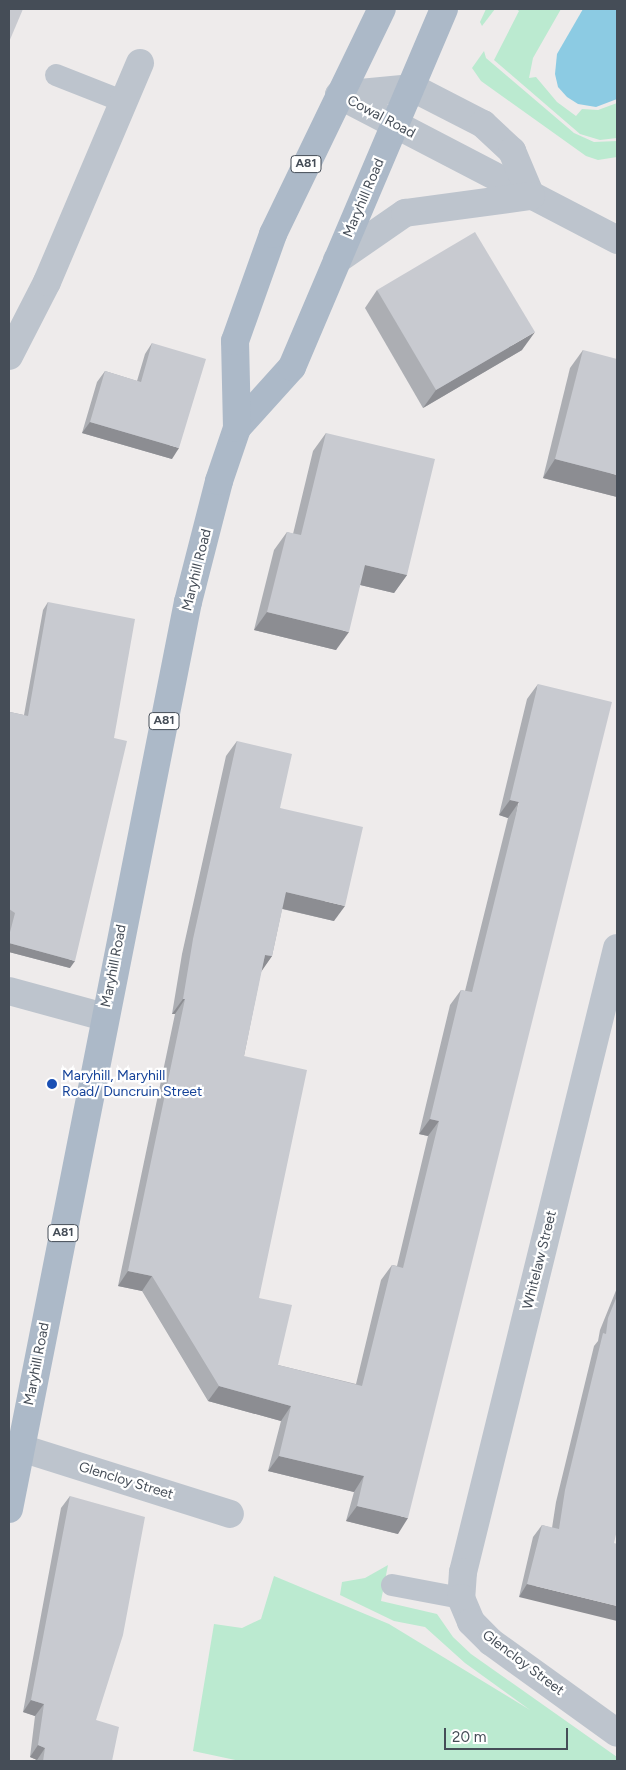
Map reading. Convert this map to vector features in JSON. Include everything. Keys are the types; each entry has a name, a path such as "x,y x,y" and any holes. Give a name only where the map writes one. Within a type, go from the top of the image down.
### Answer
{"main road":[{"name":"Maryhill Road","path":"9,1509 104,1017 188,602 218,481 236,428 235,341 273,234 382,9"},
{"name":"Maryhill Road","path":"236,428 292,367 413,88 444,9"}],"street":[{"path":"9,356 47,282 122,101 140,63"},
{"name":"Cowal Road","path":"339,95 413,88"},
{"path":"337,260 405,213 531,196 512,151 483,124 413,88"},
{"name":"Cowal Road","path":"339,95 531,196 615,235"},
{"name":"Whitelaw Street","path":"462,1585 617,948"},
{"path":"9,991 104,1017"},
{"name":"Glencloy Street","path":"21,1448 230,1514"},
{"name":"Glencloy Street","path":"462,1585 471,1622 491,1642 617,1733"}],"lane":[{"path":"56,75 122,101"},
{"path":"392,1584 462,1585"}],"green space":[{"path":"486,9 495,9 482,26 480,22"},
{"path":"516,9 561,9 533,58 529,78 536,77 557,102 576,116 582,109 598,110 617,103 617,138 600,140 580,134 494,60 519,11"},
{"path":"484,51 486,58 574,133 594,142 617,141 617,157 598,160 586,156 481,81 472,68"},
{"path":"388,1565 381,1601 437,1614 453,1637 471,1654 617,1757 617,1761 240,1761 193,1751 214,1624 242,1628 261,1619 274,1576 389,1624 530,1710 465,1663 425,1627 394,1621 340,1595 342,1582 365,1578"}],"water":[{"path":"583,9 617,9 617,99 596,107 578,104 567,97 558,87 555,74 557,54"}],"building":[{"path":"9,9 23,9 9,42"},
{"path":"475,232 535,332 436,390 377,290"},
{"path":"152,343 206,359 179,448 90,422 105,371 141,382"},
{"path":"583,350 617,359 617,475 555,459"},
{"path":"326,433 435,459 407,575 365,565 349,632 267,612 287,532 301,535"},
{"path":"48,602 135,619 114,738 127,741 75,961 9,943 15,913 9,909 9,718 10,712 28,716"},
{"path":"538,684 612,702 408,1518 357,1506 364,1476 279,1456 291,1406 219,1386 152,1276 128,1271 185,999 183,999 193,939 237,741 292,754 280,808 363,827 345,906 286,892 272,956 265,955 244,1056 307,1070 259,1298 292,1305 278,1365 362,1386 392,1265 403,1268 439,1121 430,1119 461,990 472,992 519,802 510,800"},
{"path":"617,1296 617,1530 614,1543 617,1544 617,1606 527,1584 542,1525 559,1529 565,1490 603,1333 606,1334 608,1318"},
{"path":"70,1496 145,1517 123,1635 96,1720 119,1727 112,1761 43,1761 45,1748 38,1745 44,1704 31,1700"}],"place":[{"name":"Maryhill, Maryhill Road/ Duncruin Street","path":"52,1084"}]}
